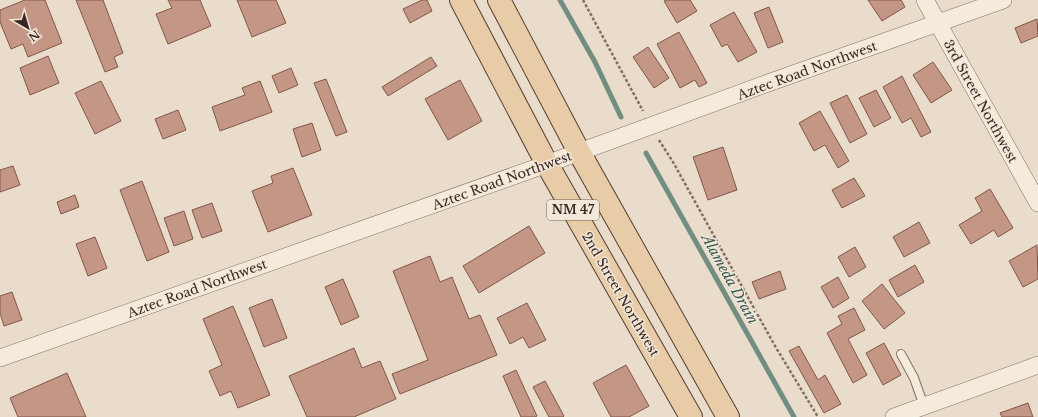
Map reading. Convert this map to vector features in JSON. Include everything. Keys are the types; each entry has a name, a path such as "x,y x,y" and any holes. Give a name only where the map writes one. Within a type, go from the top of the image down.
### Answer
{"main road":[{"name":"2nd Street Northwest","path":"461,0 546,164 691,417"},
{"name":"NM 47","path":"499,0 579,152 728,417"}],"street":[{"name":"3rd Street Northwest","path":"925,0 1038,203"},
{"name":"Aztec Road Northwest","path":"0,358 1003,0"},
{"path":"894,417 1038,365"}],"lane":[{"path":"901,354 914,378 924,406"}],"path":[{"path":"583,0 645,114"},
{"path":"659,139 775,346 818,417"}],"building":[{"path":"25,0 45,0 62,43 28,57 23,44 11,49 0,22 0,10"},
{"path":"76,0 103,0 123,53 114,57 118,67 105,72"},
{"path":"168,0 200,0 211,26 168,44 156,14 172,8"},
{"path":"237,0 276,0 286,23 252,37"},
{"path":"422,0 427,0 432,11 410,23 403,9"},
{"path":"690,0 697,11 677,23 664,1"},
{"path":"868,0 901,0 905,7 882,21"},
{"path":"769,7 783,42 768,48 754,13"},
{"path":"734,12 757,52 738,62 727,44 722,47 710,25"},
{"path":"1037,19 1038,36 1021,43 1015,28"},
{"path":"679,32 707,83 699,87 695,80 680,88 657,44"},
{"path":"648,47 669,78 654,88 633,57"},
{"path":"48,56 59,83 30,95 20,68"},
{"path":"431,57 437,66 388,96 382,87"},
{"path":"933,62 952,90 931,103 913,75"},
{"path":"291,68 298,85 279,93 272,76"},
{"path":"902,76 931,132 921,137 911,118 902,123 883,87"},
{"path":"326,79 347,132 336,136 314,83"},
{"path":"460,80 482,121 448,140 425,99"},
{"path":"101,81 121,121 95,134 75,93"},
{"path":"260,81 272,112 220,131 212,107 245,95 242,88"},
{"path":"876,90 891,118 874,127 859,98"},
{"path":"847,95 867,134 850,143 830,103"},
{"path":"178,110 186,130 163,139 155,119"},
{"path":"820,111 849,161 838,168 825,145 814,151 799,123"},
{"path":"312,123 321,150 302,157 293,129"},
{"path":"723,147 737,190 708,200 693,157"},
{"path":"13,166 20,185 0,192 0,170"},
{"path":"293,168 312,215 268,232 252,191 273,183 271,176"},
{"path":"854,178 865,196 842,208 832,190"},
{"path":"142,181 169,252 147,261 120,190"},
{"path":"990,189 1013,228 998,237 994,230 971,244 959,225 982,211 975,198"},
{"path":"75,195 79,207 61,214 57,202"},
{"path":"212,203 222,231 202,238 192,210"},
{"path":"184,211 193,239 174,246 164,218"},
{"path":"919,222 930,243 904,257 893,237"},
{"path":"529,226 545,253 479,293 463,266"},
{"path":"95,237 107,268 88,276 76,244"},
{"path":"1037,245 1038,279 1023,287 1009,261"},
{"path":"855,247 866,267 849,277 838,257"},
{"path":"430,256 440,282 452,277 469,319 480,315 497,355 400,394 392,374 428,360 393,271"},
{"path":"915,265 924,282 898,297 889,280"},
{"path":"780,271 786,289 759,299 752,282"},
{"path":"838,277 849,298 833,308 821,287"},
{"path":"343,279 359,317 341,325 325,287"},
{"path":"882,284 905,313 884,329 862,301"},
{"path":"12,292 22,320 4,326 0,313 0,296"},
{"path":"272,299 287,338 264,347 249,308"},
{"path":"527,303 546,340 529,348 523,337 510,344 497,318"},
{"path":"233,306 270,395 238,408 231,391 220,396 209,371 222,365 203,319"},
{"path":"854,308 865,330 848,339 867,375 853,383 827,333 842,324 838,316"},
{"path":"884,343 901,375 883,385 866,353"},
{"path":"799,346 818,380 825,375 841,404 824,413 789,351"},
{"path":"354,348 362,368 380,361 396,399 354,417 307,417 289,376"},
{"path":"626,365 649,406 629,417 611,417 593,383"},
{"path":"516,370 537,416 535,417 521,417 503,376"},
{"path":"67,373 86,417 18,417 10,398"},
{"path":"545,381 564,416 563,417 549,417 533,387"},
{"path":"1028,403 1033,417 1002,417 1000,413"}],"waterway":[{"name":"Alameda Drain","path":"560,0 595,62 621,117"},
{"name":"Alameda Drain","path":"646,153 794,417"}]}
